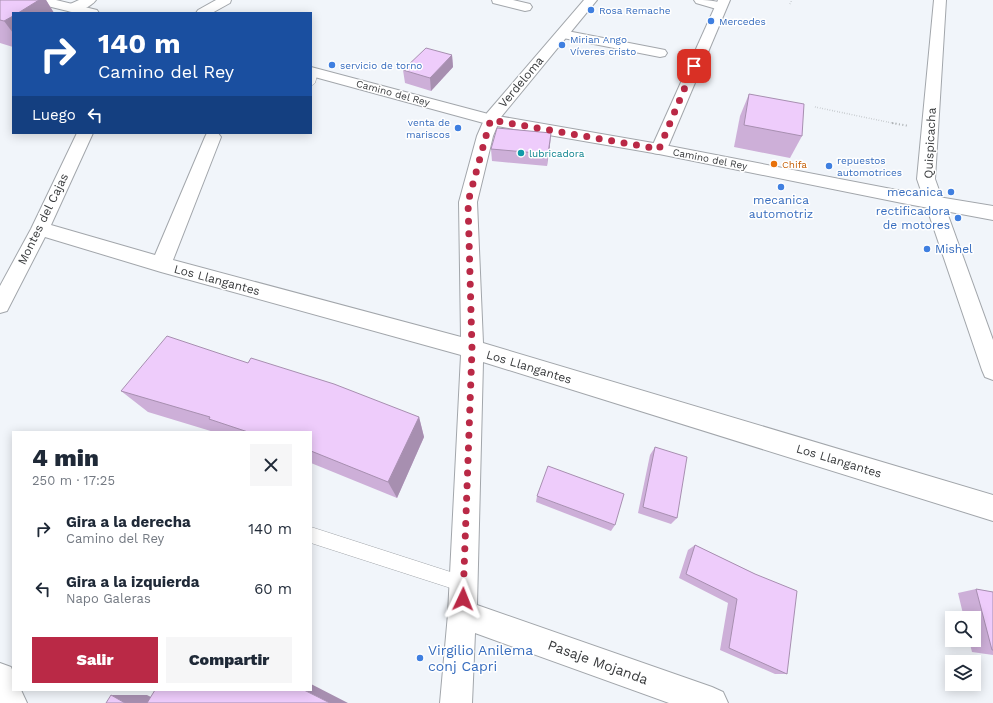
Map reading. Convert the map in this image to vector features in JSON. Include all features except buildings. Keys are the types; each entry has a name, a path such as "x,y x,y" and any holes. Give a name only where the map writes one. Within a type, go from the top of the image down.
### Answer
{"street":[{"path":"40,0 88,12"},
{"path":"73,8 90,0"},
{"path":"205,12 225,0"},
{"path":"498,0 525,7"},
{"name":"Verdeloma","path":"456,703 462,614 472,349 468,202 485,136 491,120 517,86 591,0"},
{"path":"659,149 722,3 700,0"},
{"name":"Quispicacha","path":"940,0 926,179 932,202 993,370"},
{"path":"562,34 660,53"},
{"name":"Camino del Rey","path":"312,75 491,120 659,149 993,213"},
{"name":"Montes del Cajas","path":"0,305 40,229 85,134"},
{"path":"161,264 213,137"},
{"name":"Los Llangantes","path":"40,229 161,264 472,349 993,508"},
{"name":"Pasaje Mojanda","path":"462,614 712,703"},
{"path":"0,678 11,703"}],"lane":[{"path":"312,535 463,584"}],"path":[{"path":"790,4 792,0"},
{"path":"815,107 929,130"}],"place":[{"name":"Rosa Remache","path":"591,10"},
{"name":"Mercedes","path":"711,21"},
{"name":"Mirian Ango Víveres cristo","path":"562,45"},
{"name":"servicio de torno","path":"332,65"},
{"name":"venta de mariscos","path":"458,128"},
{"name":"lubricadora","path":"521,153"},
{"name":"Chifa","path":"774,164"},
{"name":"repuestos automotrices","path":"829,166"},
{"name":"mecanica automotriz","path":"781,187"},
{"name":"mecanica","path":"951,192"},
{"name":"rectificadora de motores","path":"958,218"},
{"name":"Mishel","path":"927,249"},
{"name":"Virgilio Anilema conj Capri","path":"420,658"}],"route":[{"path":"463,599 472,349 468,202 485,136 491,120 659,149 694,66"}]}
